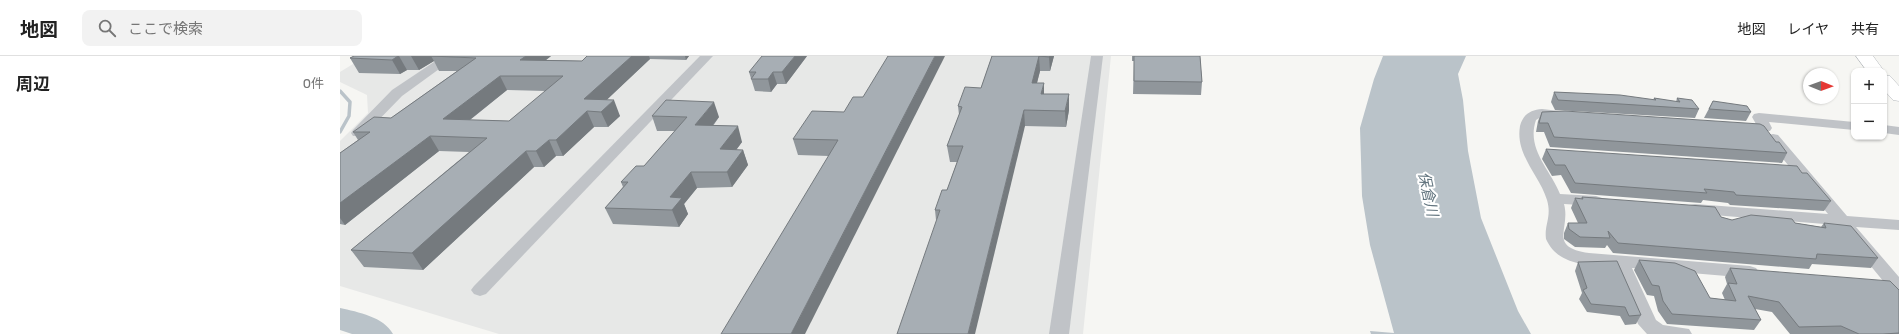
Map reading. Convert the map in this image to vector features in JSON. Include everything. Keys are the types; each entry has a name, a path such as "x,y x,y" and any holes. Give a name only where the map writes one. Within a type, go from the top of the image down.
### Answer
{"main road":[{"path":"1864,56 1889,83"}],"street":[{"path":"358,133 397,93 451,56"},
{"path":"480,290 706,56"},
{"path":"1059,334 1097,56"},
{"path":"1580,116 1538,113 1532,116 1528,122 1525,138 1528,150 1554,198 1558,213 1557,222 1553,229 1554,239 1560,248 1570,255 1586,258 1769,274"},
{"path":"1851,126 1759,117 1765,128 1897,287"},
{"path":"1750,127 1765,128"},
{"path":"1887,129 1899,131"},
{"path":"1528,150 1544,152"},
{"path":"1777,169 1801,171"},
{"path":"1554,198 1609,202"},
{"path":"1679,208 1899,225"},
{"path":"1620,261 1648,324 1658,332 1682,334"},
{"path":"1872,282 1897,287"}],"shaded area":[{"path":"366,56 1111,56 1083,334 499,334 340,286 340,141 368,113 367,95 340,82 340,72"}],"water":[{"name":"保倉川","path":"1383,56 1466,56 1458,74 1463,100 1468,151 1481,218 1518,311 1531,334 1371,334 1370,331 1394,333 1370,245 1362,196 1360,128 1374,79"}],"building":[{"path":"354,56 398,56 392,60 350,58"},
{"path":"431,56 526,56 520,60 582,61 587,56 632,56 584,99 614,100 601,112 587,111 556,140 549,140 536,151 526,151 412,253 351,250 487,138 430,136 340,203 340,153 370,132 353,132 374,117 391,118 476,58","holes":["500,76 563,76 509,121 443,119"]},
{"path":"762,56 795,56 782,72 773,72 768,79 751,79 756,72 749,72"},
{"path":"888,56 935,56 791,334 721,334 838,140 793,139 812,111 844,112 853,97 863,97"},
{"path":"992,56 1039,56 1032,83 1044,83 1041,94 1069,94 1065,111 1024,110 968,334 897,334 940,210 935,210 942,190 947,190 963,146 947,146 962,107 958,106 965,87 981,88"},
{"path":"1134,56 1200,56 1202,82 1134,81"},
{"path":"1554,92 1620,95 1680,102 1677,98 1692,100 1699,109 1558,100"},
{"path":"666,100 714,102 695,125 738,126 720,149 743,150 727,172 691,172 670,197 682,198 672,210 605,208 628,182 621,182 636,166 644,166 687,117 652,116"},
{"path":"1713,101 1747,106 1751,112 1709,109"},
{"path":"1565,111 1760,124 1764,126 1776,142 1779,142 1787,153 1554,137 1548,123 1539,123 1542,112"},
{"path":"1546,149 1797,166 1802,173 1807,173 1831,201 1736,195 1734,192 1704,189 1707,193 1575,183 1565,165 1555,165"},
{"path":"1582,197 1715,207 1721,217 1732,220 1751,215 1792,219 1795,223 1826,228 1824,223 1851,226 1878,258 1817,254 1816,259 1618,243 1608,231 1610,238 1580,237 1569,229 1568,223 1587,223 1575,198 1583,199"},
{"path":"1639,260 1675,263 1695,271 1710,298 1736,301 1728,283 1737,284 1730,268 1890,281 1899,290 1899,333 1859,334 1841,326 1799,327 1779,302 1748,296 1761,320 1672,314 1663,301 1659,286 1652,285"},
{"path":"1617,261 1641,315 1629,316 1625,307 1591,304 1583,290 1587,288 1578,262"}],"waterway":[{"path":"340,91 350,102 349,116 340,132"},
{"path":"340,319 354,322 378,334"}]}
